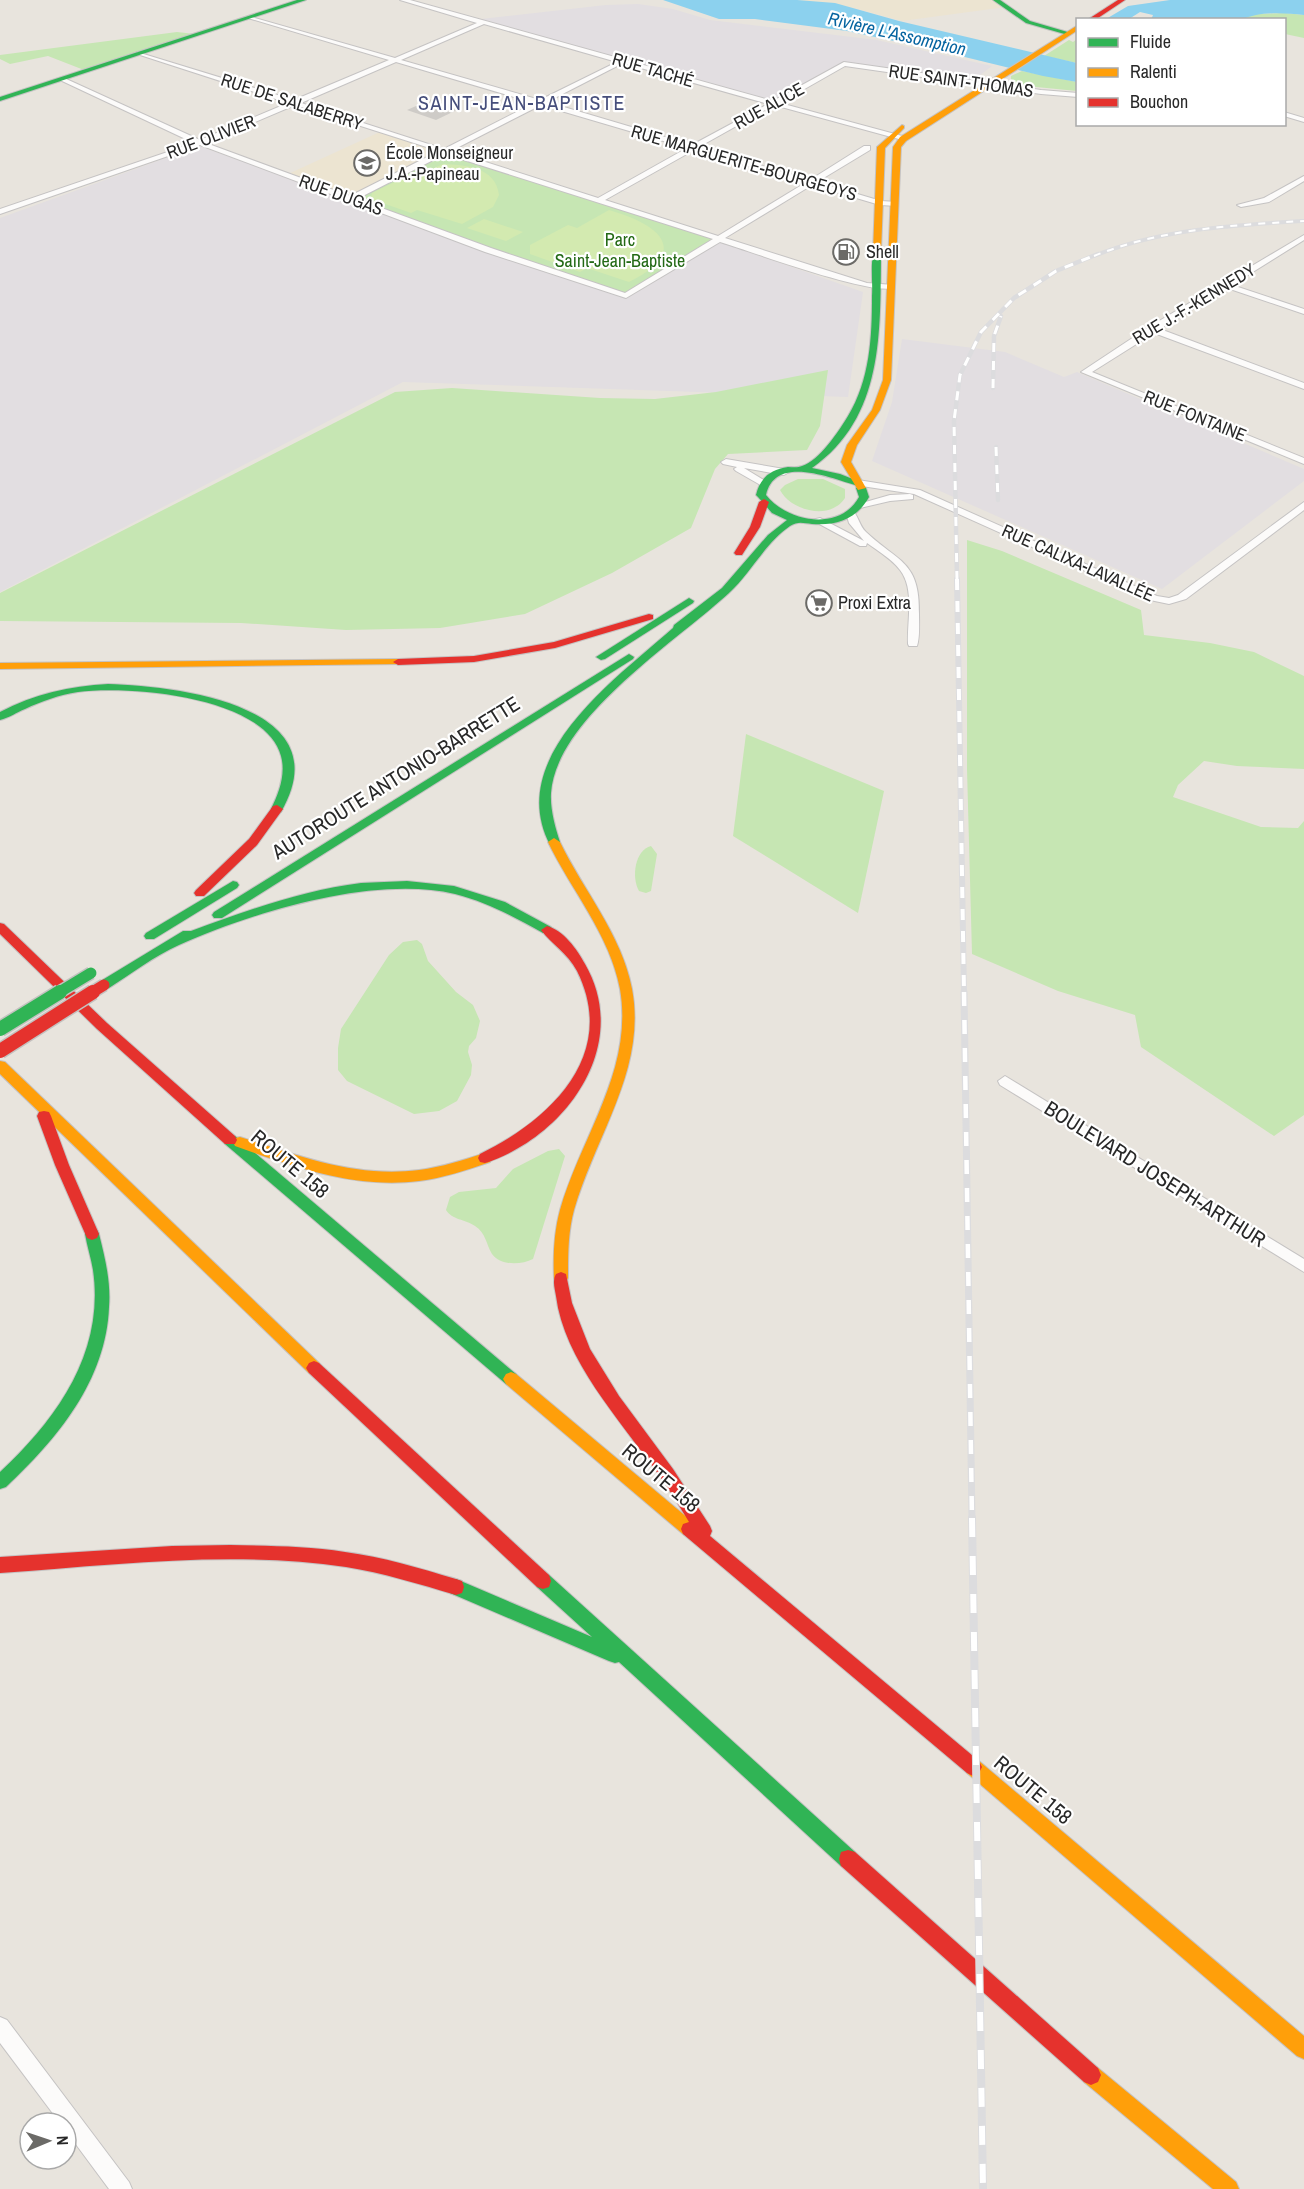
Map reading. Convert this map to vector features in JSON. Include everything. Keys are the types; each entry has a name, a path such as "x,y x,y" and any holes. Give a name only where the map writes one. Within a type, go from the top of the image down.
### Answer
{"main road":[{"path":"0,99 303,0"},
{"path":"999,0 1028,22 1069,32"},
{"path":"1093,18 1122,0"},
{"path":"896,138 972,82 1001,72 1033,51 1069,32"},
{"path":"858,483 826,472 802,470 784,472 764,484 761,495 765,502 782,515 795,519 833,519 856,509 864,494 858,483 847,468 847,458 873,417 885,387 888,365 884,287 887,203 882,147 990,85 1001,72"},
{"path":"802,470 825,456 858,412 866,396 873,365 884,287"},
{"path":"729,564 751,535 765,502"},
{"name":"AUTOROUTE ANTONIO-BARRETTE","path":"0,1051 692,617 740,576 776,528 795,519"},
{"path":"588,665 699,593"},
{"path":"0,666 354,663 474,658 555,645 680,607"},
{"path":"692,617 592,707 571,730 550,768 544,803 554,843 620,971 629,1010 628,1048 623,1076 615,1100 574,1191 564,1223 559,1257 565,1304 581,1347 602,1385 663,1467 719,1554"},
{"path":"0,717 34,700 59,693 99,687 143,688 185,693 220,703 258,720 278,737 285,748 289,763 288,781 278,808 256,838 168,925"},
{"path":"139,943 244,878"},
{"path":"172,943 275,905 316,893 364,885 428,885 486,897 538,922 559,938 572,953 584,970 592,991 596,1022 594,1043 588,1064 575,1087 559,1107 537,1127 511,1145 480,1160 449,1170 416,1176 364,1177 312,1168 227,1138"},
{"name":"ROUTE 158","path":"0,927 102,1026 227,1138 902,1706 1304,2049"},
{"path":"0,1029 96,970"},
{"path":"0,1066 309,1365 501,1544 1012,2006 1124,2104 1228,2189"},
{"path":"0,1482 36,1451 71,1406 92,1362 103,1309 102,1282 94,1241 39,1105"},
{"path":"0,1565 226,1554 285,1554 342,1559 396,1569 464,1590 632,1662"}],"street":[{"name":"RUE TACHÉ","path":"403,0 896,138"},
{"name":"RUE MARGUERITE-BOURGEOYS","path":"250,17 812,183 887,203"},
{"name":"RUE OLIVIER","path":"0,213 200,143 484,22"},
{"name":"RUE DE SALABERRY","path":"139,53 720,239 884,287"},
{"path":"350,198 623,61"},
{"name":"RUE ALICE","path":"599,200 844,64"},
{"name":"RUE SAINT-THOMAS","path":"844,64 1076,95"},
{"name":"RUE DUGAS","path":"62,79 200,143 488,250 626,296 720,239"},
{"path":"1286,115 1304,120"},
{"path":"720,239 867,148"},
{"path":"1241,205 1266,200 1304,178"},
{"name":"RUE J.-F.-KENNEDY","path":"1085,372 1304,237"},
{"path":"1225,285 1304,312"},
{"path":"1152,329 1304,387"},
{"name":"RUE FONTAINE","path":"1085,372 1304,461"},
{"path":"764,484 726,462 784,472"},
{"name":"RUE CALIXA-LAVALLÉE","path":"858,483 876,488 906,489 1154,598 1166,601 1182,597 1304,505"},
{"name":"RUE CALIXA-LAVALLÉE","path":"856,509 900,497 933,500"},
{"path":"856,509 853,523 858,531 884,549 904,568 911,581 913,644"},
{"path":"817,520 855,538 880,555 894,569 912,597"},
{"name":"BOULEVARD JOSEPH-ARTHUR","path":"1005,1081 1304,1266"},
{"path":"0,2027 122,2189"}],"shaded area":[{"path":"797,0 996,0 1006,7 902,21 854,8"},
{"path":"638,4 673,9 710,20 877,40 992,66 971,82 843,63 771,101 481,19 606,5"},
{"name":"École Monseigneur J.A.-Papineau","path":"382,131 445,151 350,199 286,175"},
{"path":"199,146 627,298 721,242 863,292 848,397 403,382 0,592 0,218"},
{"path":"902,339 1005,352 1064,377 1077,372 1304,469 1304,481 1162,589 872,461 892,402"}],"green space":[{"path":"1252,14 1304,15 1304,38 1286,34 1286,18 1245,18"},
{"path":"177,32 195,34 84,70 48,56 10,64 0,59 0,55"},
{"path":"1069,40 1073,42 1076,40 1076,63 1044,56"},
{"path":"1022,71 1076,82 1076,91 1016,85 1011,81 1011,76"},
{"name":"Parc Saint-Jean-Baptiste","path":"445,151 720,239 626,296 350,199"},
{"path":"443,164 478,169 492,178 499,195 493,207 462,224 417,210 411,213 371,199 372,193 407,176 412,178"},
{"path":"609,210 627,216 654,230 661,239 664,249 660,259 649,270 629,282 587,268 580,272 530,254 530,245 568,225 577,228"},
{"path":"484,219 523,232 506,241 467,228"},
{"path":"828,370 820,426 807,450 728,454 715,469 691,528 612,573 525,614 440,628 346,630 241,623 0,621 0,593 395,392 452,388 600,398 655,399 716,392"},
{"path":"798,479 823,479 845,489 845,498 830,509 821,511 801,508 785,497 780,490"},
{"path":"967,540 1002,551 1141,610 1144,635 1210,643 1254,652 1304,676 1304,769 1237,766 1204,761 1178,785 1173,797 1261,827 1298,828 1304,821 1304,1115 1274,1136 1141,1047 1135,1015 1058,991 972,954 967,769"},
{"path":"746,734 884,791 858,913 733,836"},
{"path":"651,846 657,854 651,891 646,893 639,891 635,872 641,853"},
{"path":"417,940 422,944 428,961 456,992 473,1005 480,1021 476,1038 469,1046 468,1052 472,1065 471,1075 457,1101 439,1111 414,1114 347,1081 338,1070 338,1048 341,1029 389,955 403,942"},
{"path":"559,1149 565,1156 533,1259 517,1263 501,1261 492,1254 479,1229 452,1216 446,1210 450,1197 459,1192 496,1188 513,1169 548,1151"}],"water":[{"name":"Rivière L'Assomption","path":"663,0 797,0 835,3 899,21 1076,63 1076,82 847,31 755,19 719,19"},
{"path":"1170,0 1304,0 1304,15 1280,13 1246,18 1152,18 1153,15 1140,12 1131,18 1108,18 1128,6"}],"building":[{"path":"432,99 461,108 436,120 407,110"}],"railway":[{"path":"1094,256 1171,234 1224,227 1304,221"},
{"path":"957,580 954,421 960,375 981,332 1014,298 1056,271 1098,254"},
{"path":"993,388 994,336 1001,316"},
{"path":"996,447 998,500"},
{"path":"957,579 964,993"},
{"path":"964,992 972,1520"},
{"path":"972,1518 983,2189"}],"traffic: fast":[{"path":"0,99 303,0"},
{"path":"996,0 1028,22 1068,33"},
{"path":"802,470 822,455 839,436 864,393 874,348 877,252"},
{"path":"858,483 810,470 784,470 774,474 766,481 761,495 772,508 781,514 815,522 840,519 850,514 859,507 864,497 861,488"},
{"path":"678,627 726,590 771,537 795,519"},
{"path":"601,657 689,601"},
{"path":"554,842 545,792 551,768 563,744 603,696 692,617"},
{"path":"218,915 629,657"},
{"path":"0,717 42,698 86,688 136,688 166,691 198,696 227,705 253,717 274,732 286,752 288,773 277,809"},
{"path":"150,936 233,885"},
{"path":"172,943 266,909 313,896 360,887 407,885 454,890 501,905 547,930"},
{"path":"104,985 187,934"},
{"path":"0,1029 91,973"},
{"path":"230,1140 511,1379"},
{"path":"0,1482 51,1430 71,1402 86,1372 97,1341 102,1307 100,1272 92,1234"},
{"path":"543,1581 848,1859"},
{"path":"456,1587 615,1655"}],"traffic: slow":[{"path":"861,488 846,462 852,445 876,410 887,380 897,147 903,139 1076,28"},
{"path":"877,252 881,147 902,127"},
{"path":"0,666 398,662"},
{"path":"554,842 613,950 626,989 629,1019 620,1076 576,1182 567,1210 561,1244 561,1278"},
{"path":"0,1066 314,1368"},
{"path":"240,1142 332,1171 390,1178 420,1176 485,1158"},
{"path":"511,1379 689,1529"},
{"path":"973,1767 1304,2049"},
{"path":"1091,2075 1229,2189"}],"traffic: jam":[{"path":"1093,18 1122,0"},
{"path":"739,553 755,527 764,502"},
{"path":"398,662 474,659 555,645 649,617"},
{"path":"200,893 253,842 277,809"},
{"path":"0,927 102,1026 230,1140"},
{"path":"485,1158 533,1131 554,1113 572,1092 585,1069 593,1043 595,1016 587,979 568,948 547,930"},
{"path":"0,1051 104,985"},
{"path":"44,1116 92,1234"},
{"path":"561,1278 564,1303 572,1329 598,1378 668,1474 704,1531"},
{"path":"314,1368 543,1581"},
{"path":"689,1529 973,1767"},
{"path":"0,1565 172,1554 230,1552 288,1554 345,1560 401,1570 456,1587"},
{"path":"848,1859 1091,2075"}],"place":[{"name":"École Monseigneur J.A.-Papineau","path":"367,163"},
{"name":"Shell","path":"846,252"},
{"name":"Proxi Extra","path":"819,603"}],"district":[{"name":"SAINT-JEAN-BAPTISTE","path":"522,103"}]}
